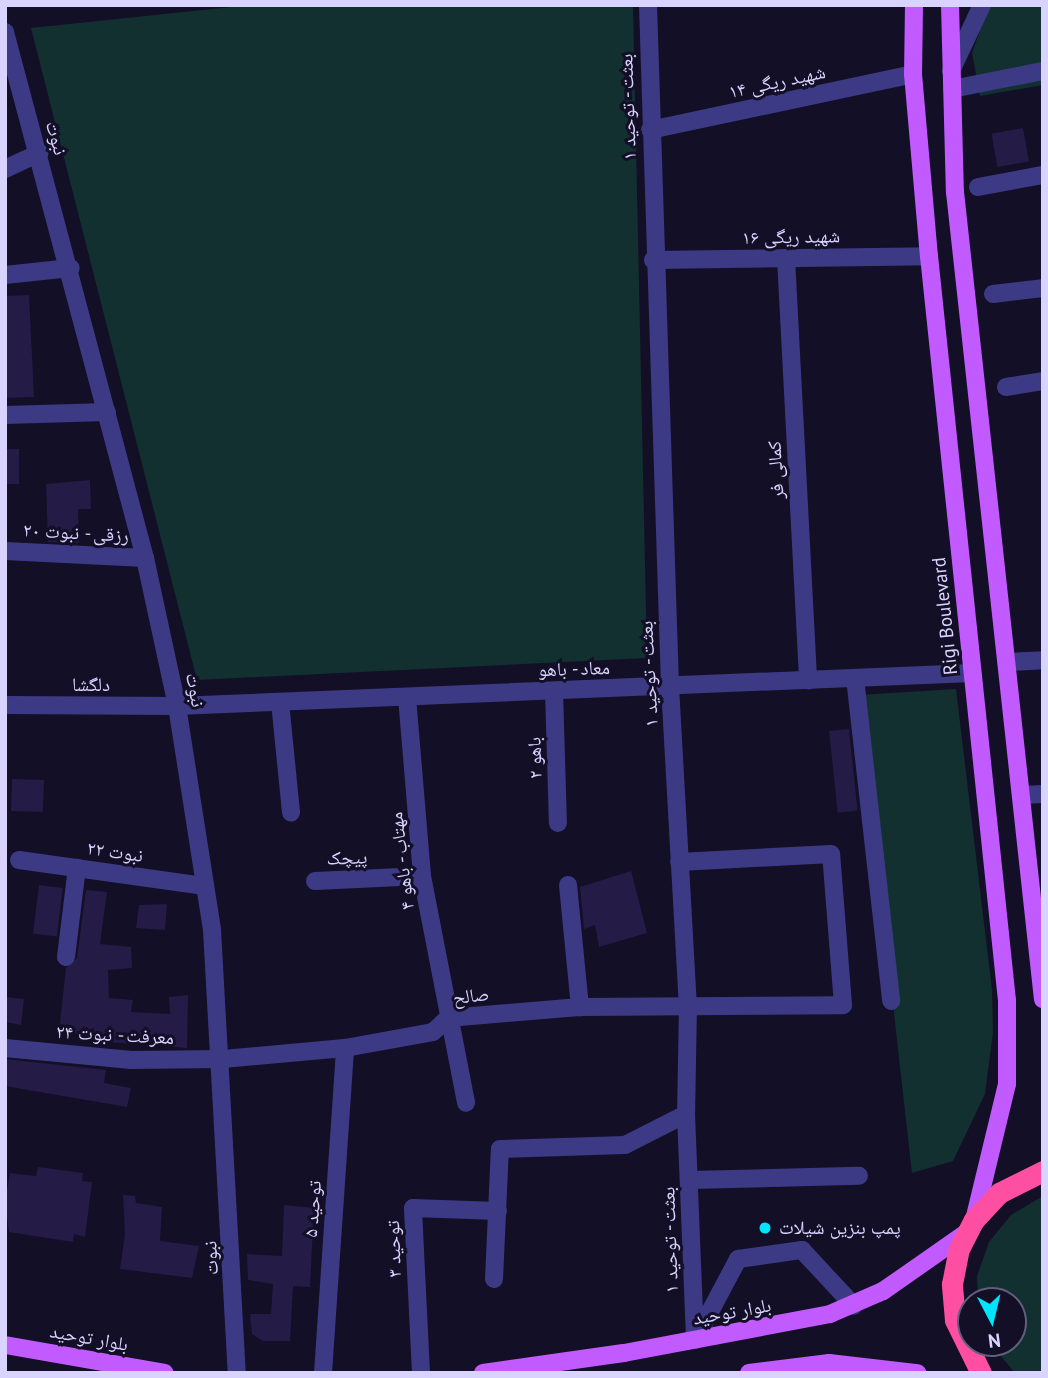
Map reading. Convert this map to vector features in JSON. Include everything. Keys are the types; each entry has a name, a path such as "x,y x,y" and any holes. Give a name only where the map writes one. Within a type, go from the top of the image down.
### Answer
{"highway":[{"path":"981,1373 960,1337 952,1302 954,1266 970,1226 999,1193 1043,1171"}],"main road":[{"name":"Rigi Boulevard","path":"914,5 913,74 929,256 1007,1000 1007,1084 970,1226"},
{"path":"950,5 956,192 1009,663 1043,999"},
{"name":"بلوار توحید","path":"483,1373 695,1340 854,1306 883,1291 970,1226"},
{"name":"بلوار توحید","path":"5,1345 165,1373"},
{"path":"749,1373 829,1363 883,1365 918,1373"}],"street":[{"name":"بعثت - توحید ۱","path":"648,5 653,260 670,686 688,1004 686,1114 695,1340"},
{"path":"951,71 982,5"},
{"name":"نبوت","path":"5,32 12,81 39,153 71,268 145,558 177,706 205,886 223,1059 237,1373"},
{"path":"952,89 1043,71"},
{"name":"شهید ریگی ۱۴","path":"650,130 913,74"},
{"path":"5,169 39,153"},
{"path":"978,187 1043,174"},
{"name":"شهید ریگی ۱۶","path":"653,260 929,256"},
{"name":"کمالی فر","path":"786,258 808,680"},
{"path":"5,275 71,268"},
{"path":"993,294 1043,288"},
{"path":"1006,387 1043,381"},
{"path":"5,415 107,412"},
{"name":"رزقی - نبوت ۲۰","path":"5,551 145,558"},
{"path":"1009,663 1043,660"},
{"name":"معاد - باهو","path":"177,706 972,673"},
{"path":"855,678 891,1001"},
{"name":"باهو ۲","path":"554,691 558,823"},
{"name":"مهتاب - باهو ۴","path":"407,697 422,876 466,1103"},
{"path":"280,702 291,812"},
{"name":"دلگشا","path":"5,705 177,706"},
{"path":"1022,795 1043,794"},
{"name":"صالح","path":"223,1059 345,1048 433,1032 448,1018 580,1007 688,1004 843,1005 831,854 679,862"},
{"name":"نبوت ۲۲","path":"19,860 205,886"},
{"path":"66,957 77,868"},
{"name":"پیچک","path":"315,881 422,876"},
{"path":"568,885 580,1007"},
{"name":"معرفت - نبوت ۲۴","path":"5,1048 131,1060 223,1059"},
{"name":"توحید ۵","path":"323,1373 345,1048"},
{"path":"494,1279 500,1149 625,1145 686,1114"},
{"path":"690,1180 859,1176"},
{"name":"توحید ۳","path":"421,1373 413,1208 498,1211"},
{"path":"695,1340 738,1259 802,1250 854,1306"}],"green space":[{"path":"250,5 633,5 647,658 197,680 31,28"},
{"path":"989,5 1043,5 1043,85 980,96 972,53"},
{"path":"956,689 992,990 993,1032 985,1094 953,1161 912,1173 858,695"},
{"path":"1043,1196 1043,1373 1015,1373 1002,1357 1027,1357 1027,1287 977,1287 977,1276 989,1242 1011,1215"}],"building":[{"path":"1023,128 1029,161 997,167 991,134"},
{"path":"29,295 34,397 5,398 5,296"},
{"path":"5,449 19,449 19,484 5,484"},
{"path":"90,480 91,509 78,509 79,543 48,542 46,484"},
{"path":"849,729 858,811 838,813 829,731"},
{"path":"12,779 44,780 43,812 11,811"},
{"path":"631,871 647,933 599,947 595,925 584,929 580,887"},
{"path":"39,885 63,888 57,937 33,934"},
{"path":"86,890 107,892 100,944 131,947 132,968 108,970 109,998 133,1000 131,1012 170,1014 169,997 188,995 187,1048 95,1041 95,1034 59,1032 66,968 77,958"},
{"path":"167,904 165,930 136,928 139,905"},
{"path":"5,997 24,999 21,1025 5,1022"},
{"path":"5,1059 106,1070 104,1083 131,1088 127,1107 5,1086"},
{"path":"38,1167 83,1173 82,1181 92,1182 85,1237 74,1234 73,1242 9,1232 5,1202 10,1173 36,1176"},
{"path":"123,1195 135,1196 136,1203 162,1207 160,1241 199,1246 192,1278 120,1269 125,1234"},
{"path":"284,1205 314,1208 310,1287 293,1286 290,1341 263,1341 252,1334 250,1314 271,1314 273,1284 248,1280 247,1254 282,1256"}],"place":[{"name":"پمپ بنزین شیلات","path":"765,1228"}]}
